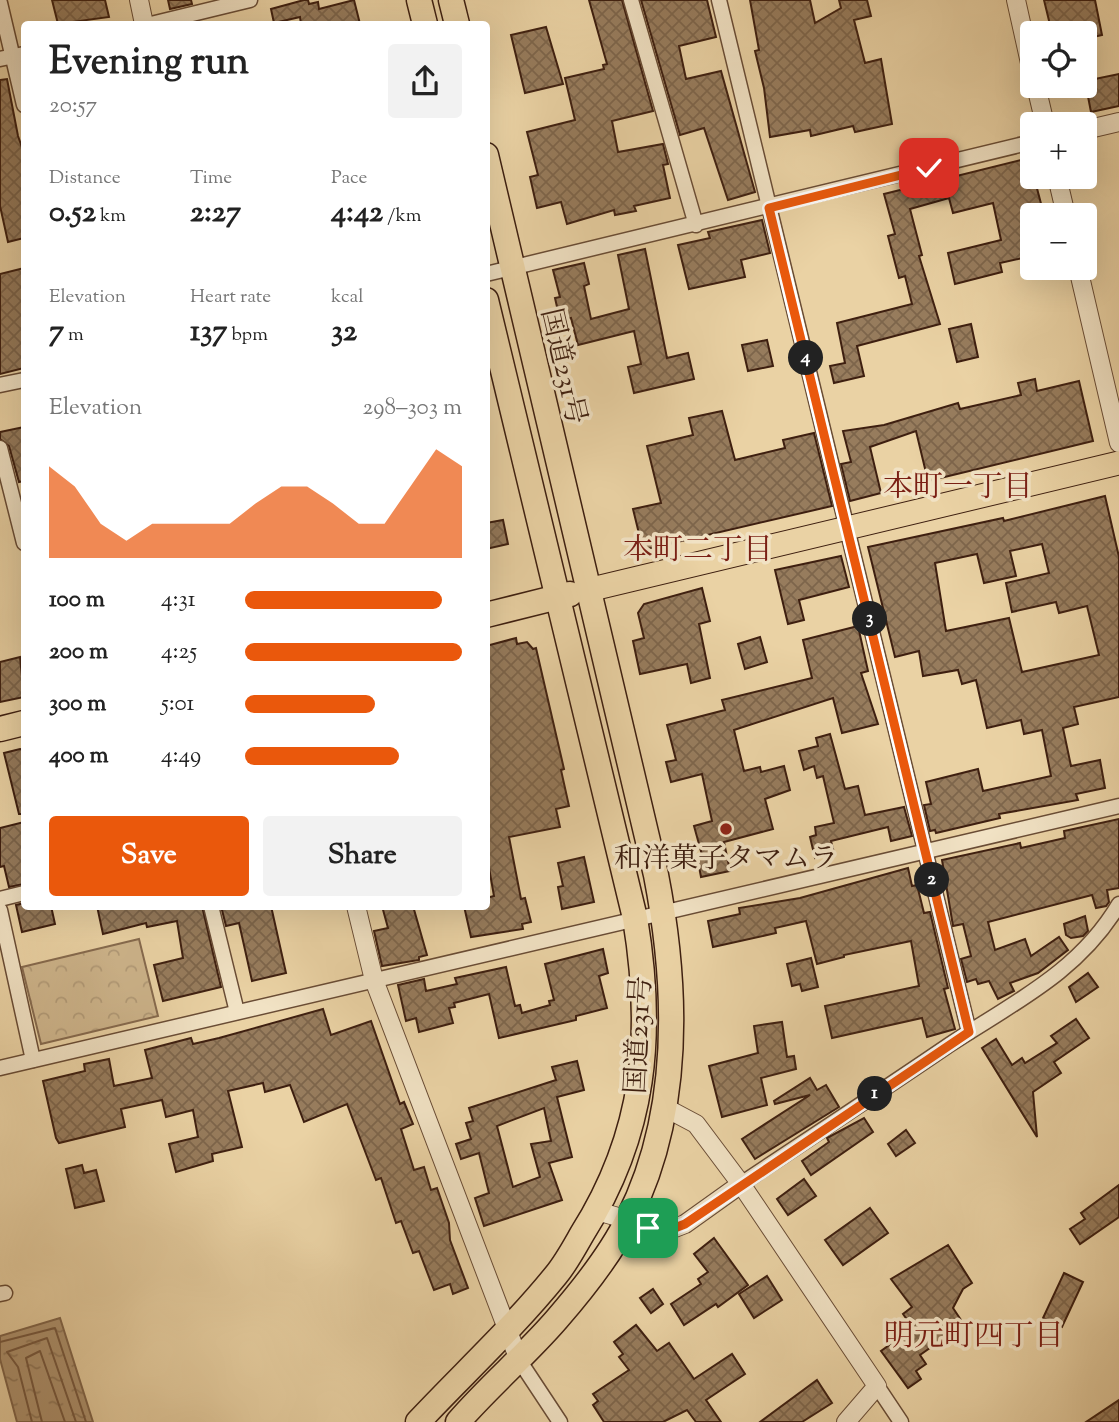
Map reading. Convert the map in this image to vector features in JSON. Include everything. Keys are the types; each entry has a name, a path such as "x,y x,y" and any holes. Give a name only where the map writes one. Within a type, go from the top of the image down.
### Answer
{"highway":[{"path":"419,0 424,21"},
{"path":"451,0 456,21"},
{"name":"国道231号","path":"457,1422 519,1360 593,1273 628,1221 645,1182 664,1107 673,1015 669,946 663,911 490,173"},
{"name":"国道231号","path":"418,1422 558,1273 597,1211 629,1136 640,1090 645,1037 644,978 635,918 490,317"},
{"path":"490,614 588,590"},
{"path":"0,729 21,724"}],"main road":[{"path":"588,590 1119,463"}],"street":[{"path":"139,0 143,21"},
{"path":"163,21 250,0"},
{"path":"631,0 696,225"},
{"path":"719,0 969,1032"},
{"path":"1016,0 1021,21"},
{"path":"0,3 21,92"},
{"path":"1097,127 1119,122"},
{"path":"490,273 769,208 1020,145"},
{"path":"1081,280 1119,443"},
{"path":"0,385 21,381"},
{"path":"0,448 21,531"},
{"path":"0,1068 1119,806"},
{"path":"0,899 21,894"},
{"path":"597,1211 667,1231 685,1224 969,1032 1022,1001 1091,946 1119,904"},
{"path":"0,910 33,1060"},
{"path":"212,910 237,1012"},
{"path":"357,910 374,980 507,1330 519,1360 561,1422"},
{"path":"664,1107 696,1124 741,1184 901,1422"},
{"path":"846,1422 877,1386"}],"green space":[{"path":"139,939 158,1016 41,1044 22,967"}],"water":[{"path":"60,1318 93,1422 17,1422 0,1359 0,1336"}],"building":[{"path":"52,0 105,0 109,17 57,21"},
{"path":"168,0 191,0 192,4 170,9"},
{"path":"304,0 308,0 309,4 318,2 319,9 354,0 359,21 301,21 300,17 274,21 271,9"},
{"path":"589,0 622,0 653,111 612,121 618,152 663,144 668,164 663,165 670,198 634,206 636,211 615,215 614,210 567,224 561,202 537,208 530,177 538,175 527,132 575,120 565,78 604,69 603,65 607,64"},
{"path":"641,0 707,0 716,37 679,46 686,79 721,71 755,192 728,200 704,128 680,135"},
{"path":"750,0 810,0 815,23 841,8 839,0 867,0 871,16 854,20 865,63 881,59 892,124 855,132 853,126 811,136 810,130 770,137 764,88 755,51 759,50"},
{"path":"1044,0 1095,0 1102,35 1097,36 1097,21 1049,21"},
{"path":"546,27 563,84 525,93 511,35"},
{"path":"1119,74 1119,106 1091,112 1088,98 1097,98 1097,79"},
{"path":"7,79 21,144 21,239 8,242 0,206 0,80"},
{"path":"1020,160 1020,189 1037,189 1041,203 1020,203 1020,259 1000,263 1002,272 955,284 948,253 1001,240 993,203 953,213 949,198 910,209 922,255 919,256 940,324 857,346 864,376 834,383 830,366 845,363 837,323 912,304 905,276 899,278 888,236 895,234 884,194"},
{"path":"762,220 770,253 741,260 745,277 689,289 678,245 710,238 708,232"},
{"path":"645,249 667,358 688,353 694,379 634,393 628,367 641,364 634,331 578,345 571,318 560,320 555,298 560,297 553,270 584,263 589,284 584,286 591,319 629,309 618,255"},
{"path":"21,269 21,369 0,374 0,274"},
{"path":"971,324 978,357 957,362 949,329"},
{"path":"767,340 773,366 748,371 742,345"},
{"path":"1035,379 1037,391 1079,381 1093,441 928,481 916,431 870,447 881,493 850,501 841,464 851,462 843,431 884,425 958,403 960,409 1021,395 1018,383"},
{"path":"722,411 735,460 785,448 783,440 814,433 832,506 643,550 633,509 661,503 647,446 693,435 689,418"},
{"path":"21,428 21,482 9,446 0,439 0,432"},
{"path":"1105,496 1119,557 1119,697 1074,707 1078,724 1063,728 1071,766 1100,760 1105,788 1076,794 1078,800 999,814 1000,818 936,833 935,830 930,831 924,805 931,804 926,782 978,769 983,791 1051,776 1042,730 1024,734 1021,720 987,728 976,680 962,684 958,670 923,676 919,651 895,657 868,547 1003,518 1004,521","holes":["1042,544 1049,573 1006,583 1012,612 1056,602 1059,613 1087,606 1099,655 1022,672 1009,618 946,631 935,563 977,554 984,583 1016,576 1010,551"]},
{"path":"503,520 508,544 490,548 490,522"},
{"path":"841,556 849,587 799,600 804,620 788,624 775,570"},
{"path":"702,588 710,621 699,624 710,678 691,683 687,664 640,674 633,641 644,638 638,613 644,604"},
{"path":"858,626 868,671 861,673 878,724 842,733 833,698 734,730 744,771 760,767 761,772 784,766 790,790 765,799 773,829 724,842 730,871 701,877 697,856 702,855 694,826 712,821 702,774 671,782 666,762 676,760 667,725 725,710 722,700 812,678 803,640"},
{"path":"760,637 767,662 745,669 738,644"},
{"path":"516,638 517,644 527,642 533,649 536,648 564,769 561,770 569,806 556,809 560,827 509,837 521,899 525,898 531,922 522,924 523,929 471,937 465,910 490,910 490,897 494,896 490,874 490,645"},
{"path":"20,657 21,698 0,702 0,662"},
{"path":"830,734 845,789 858,786 865,815 904,807 912,836 891,841 888,827 831,841 834,853 815,858 810,837 816,835 815,827 834,823 823,776 817,778 814,766 804,770 799,751 818,746 816,738"},
{"path":"21,749 21,814 19,814 4,753"},
{"path":"1119,819 1119,888 1107,890 1109,902 1106,906 1096,908 1092,895 988,922 995,950 1025,939 1031,956 1059,937 1068,950 1038,973 1010,983 1014,991 998,999 989,981 978,984 976,979 967,982 961,959 971,956 963,924 953,926 942,860 1020,843 1021,848 1065,838 1064,831"},
{"path":"21,823 21,885 9,887 4,866 0,867 0,828"},
{"path":"584,857 594,902 562,909 558,887 563,886 558,863"},
{"path":"908,868 912,886 917,885 924,913 930,912 948,988 944,989 955,1029 927,1037 922,1018 832,1038 825,1006 919,986 911,941 844,955 817,964 806,921 775,928 776,933 713,947 708,921 740,914 739,908 800,898"},
{"path":"21,904 21,910 52,910 55,924 22,932 16,905"},
{"path":"98,910 203,910 221,987 163,1001 154,965 183,958 177,921 147,927 146,923 103,934"},
{"path":"222,910 272,910 286,973 252,981 239,923 226,926"},
{"path":"383,910 414,910 427,955 419,957 419,960 382,966 374,931 388,928"},
{"path":"1085,916 1088,931 1083,936 1071,938 1066,935 1064,924"},
{"path":"603,949 608,973 599,976 607,1008 576,1016 576,1020 499,1038 489,994 454,1003 455,1007 449,1008 453,1023 419,1032 416,1018 406,1021 398,985 424,979 426,991 457,984 455,978 506,967 515,1006 520,1005 522,1013 550,1005 549,1001 554,1000 545,964"},
{"path":"811,958 818,987 802,991 800,984 792,986 787,964"},
{"path":"1088,973 1098,987 1076,1002 1069,987"},
{"path":"323,1009 331,1035 371,1021 400,1104 404,1102 413,1124 401,1129 414,1170 424,1167 431,1190 437,1188 449,1223 450,1240 468,1288 453,1294 450,1284 434,1290 419,1251 413,1253 401,1221 396,1223 381,1178 376,1180 347,1104 304,1122 290,1085 265,1092 263,1083 228,1091 242,1147 212,1154 213,1161 176,1172 169,1144 198,1137 193,1110 166,1117 162,1100 121,1109 125,1127 59,1143 56,1138 43,1081 85,1071 84,1064 109,1059 114,1086 152,1078 145,1050 191,1038 193,1044"},
{"path":"1076,1019 1089,1038 1054,1062 1061,1073 1033,1092 1037,1137 982,1048 996,1039 1012,1065 1022,1058 1025,1063 1057,1043 1051,1036"},
{"path":"782,1022 787,1057 794,1056 796,1069 761,1078 767,1105 722,1117 709,1066 758,1053 754,1026"},
{"path":"577,1061 584,1090 557,1097 572,1157 549,1163 562,1200 484,1226 475,1198 489,1193 479,1153 461,1159 456,1144 471,1139 466,1123 473,1121 469,1108 556,1080 552,1067","holes":["544,1108 551,1141 531,1144 540,1177 513,1187 497,1126"]},
{"path":"810,1078 817,1090 826,1085 839,1107 755,1159 742,1139 810,1095 775,1104 774,1101"},
{"path":"864,1118 873,1132 811,1175 802,1161 829,1142 827,1138"},
{"path":"906,1130 915,1143 896,1156 888,1144"},
{"path":"82,1165 84,1173 96,1170 104,1201 75,1208 66,1169"},
{"path":"804,1179 816,1196 788,1215 777,1199"},
{"path":"1119,1185 1119,1217 1080,1244 1070,1229 1085,1219 1081,1213"},
{"path":"870,1208 888,1233 843,1265 825,1240"},
{"path":"714,1238 748,1285 718,1307 716,1304 684,1325 671,1304 701,1284 698,1279 708,1272 694,1254"},
{"path":"948,1245 972,1283 963,1289 953,1308 961,1320 954,1331 920,1355 926,1364 916,1371 921,1379 908,1388 881,1351 913,1328 903,1314 912,1307 891,1279"},
{"path":"1064,1273 1083,1282 1062,1327 1043,1318"},
{"path":"767,1276 782,1300 754,1318 739,1294"},
{"path":"653,1289 663,1304 651,1313 640,1298"},
{"path":"636,1325 657,1351 669,1343 694,1379 732,1354 745,1374 706,1400 721,1422 696,1422 687,1410 663,1422 604,1422 593,1405 598,1401 593,1394 629,1370 619,1357 623,1354 614,1342"},
{"path":"817,1380 832,1403 802,1422 760,1422"},
{"path":"1119,1400 1119,1422 1086,1422"}],"place":[{"name":"和洋菓子タマムラ","path":"726,829"}],"district":[{"name":"本町一丁目","path":"958,486"},
{"name":"本町二丁目","path":"698,549"},
{"name":"明元町四丁目","path":"974,1335"}],"route":[{"path":"648,1228 667,1231 685,1224 969,1032 769,208 929,168"}]}
